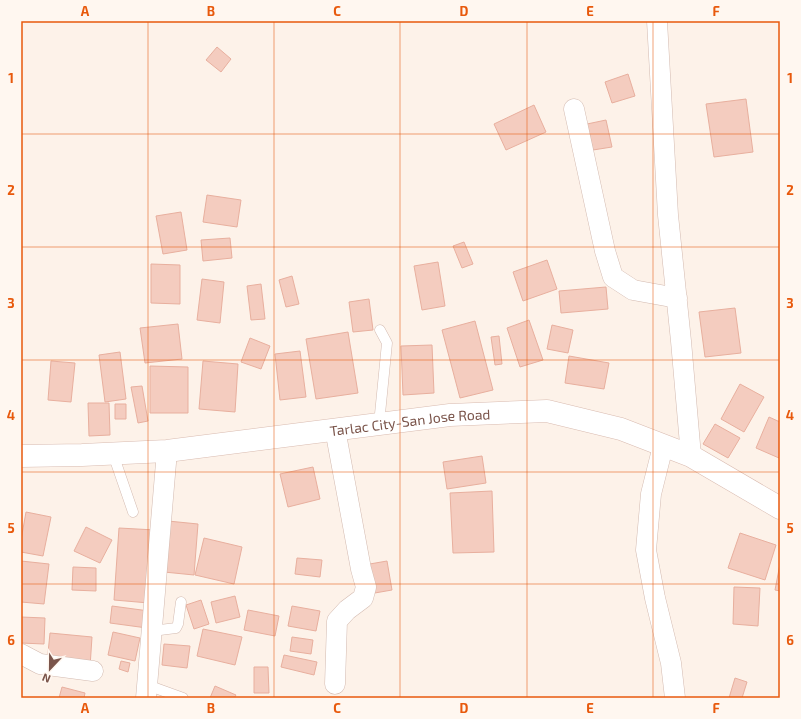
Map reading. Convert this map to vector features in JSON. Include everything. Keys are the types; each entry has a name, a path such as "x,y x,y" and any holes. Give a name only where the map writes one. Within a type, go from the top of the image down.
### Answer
{"main road":[{"name":"Tarlac City-San Jose Road","path":"21,456 167,451 450,415 547,411 621,429 691,456 780,508"}],"street":[{"path":"658,21 668,216 691,456"},
{"path":"574,109 605,251 613,277 633,290 677,298"},
{"path":"335,429 361,569 366,587 363,598 347,610 337,621 335,684"},
{"path":"664,446 651,494 646,550 655,598 671,662 674,698"},
{"path":"146,692 167,451"},
{"path":"21,654 40,664 93,671"}],"lane":[{"path":"379,424 387,343 380,330"},
{"path":"113,454 133,512"},
{"path":"152,632 176,628 178,624 181,602"},
{"path":"146,692 183,698"}],"building":[{"path":"217,47 231,59 221,72 206,60"},
{"path":"628,74 635,96 612,103 605,82"},
{"path":"746,99 753,152 714,157 706,104"},
{"path":"534,105 546,132 506,150 494,124"},
{"path":"606,120 612,147 593,150 587,124"},
{"path":"207,195 241,200 237,227 203,222"},
{"path":"181,212 187,250 163,254 156,216"},
{"path":"230,238 232,258 203,261 201,240"},
{"path":"464,242 473,264 462,268 453,246"},
{"path":"547,260 557,289 523,301 513,272"},
{"path":"438,262 445,306 422,310 414,266"},
{"path":"151,264 180,265 180,304 151,303"},
{"path":"292,276 299,304 286,307 279,280"},
{"path":"202,279 224,282 220,323 197,320"},
{"path":"261,284 265,319 251,320 247,286"},
{"path":"606,287 608,309 561,313 559,291"},
{"path":"369,299 373,330 353,332 349,302"},
{"path":"735,308 741,353 705,357 699,312"},
{"path":"529,320 543,360 520,367 507,328"},
{"path":"475,321 493,390 460,398 442,330"},
{"path":"178,324 182,359 145,363 140,328"},
{"path":"552,325 573,330 568,353 547,349"},
{"path":"348,332 358,393 316,399 306,339"},
{"path":"499,336 502,364 495,365 491,337"},
{"path":"250,338 270,346 261,369 241,362"},
{"path":"432,345 434,393 403,395 401,346"},
{"path":"300,351 306,397 280,400 275,354"},
{"path":"120,352 126,399 105,402 99,355"},
{"path":"569,356 609,363 604,389 565,383"},
{"path":"51,361 75,363 71,402 48,400"},
{"path":"203,361 238,364 235,412 199,409"},
{"path":"150,366 188,367 188,413 150,413"},
{"path":"740,384 764,397 744,432 721,419"},
{"path":"142,386 148,421 138,423 131,387"},
{"path":"88,403 109,403 110,435 89,436"},
{"path":"115,404 126,404 126,419 115,419"},
{"path":"769,417 780,422 779,458 756,448"},
{"path":"715,424 740,438 728,458 703,444"},
{"path":"482,456 486,483 447,489 443,462"},
{"path":"313,467 320,499 288,507 280,474"},
{"path":"492,491 494,552 453,553 450,493"},
{"path":"26,512 51,517 43,556 21,552 21,540"},
{"path":"168,521 198,524 194,575 164,572"},
{"path":"86,527 112,540 100,563 74,551"},
{"path":"119,528 155,530 149,603 114,600"},
{"path":"740,533 776,545 765,580 728,568"},
{"path":"204,538 242,547 234,584 195,575"},
{"path":"297,558 322,560 320,577 295,574"},
{"path":"21,561 49,564 44,604 21,602"},
{"path":"387,561 392,590 369,594 364,565"},
{"path":"780,564 780,591 775,590"},
{"path":"73,567 96,568 96,591 72,590"},
{"path":"734,587 760,588 758,626 733,624"},
{"path":"235,596 240,617 216,623 211,602"},
{"path":"201,600 209,624 194,629 186,605"},
{"path":"112,606 149,611 147,628 110,623"},
{"path":"292,606 320,611 316,631 288,626"},
{"path":"248,610 279,616 275,636 244,630"},
{"path":"21,617 45,618 44,644 21,643"},
{"path":"203,629 242,637 235,665 197,656"},
{"path":"113,632 140,638 135,661 108,655"},
{"path":"50,633 92,637 90,667 47,663"},
{"path":"292,637 313,640 311,654 290,651"},
{"path":"164,644 190,646 187,668 162,665"},
{"path":"284,655 317,662 314,675 281,667"},
{"path":"121,661 130,663 128,672 119,669"},
{"path":"254,667 268,667 269,693 254,693"},
{"path":"735,678 747,682 742,698 729,698"},
{"path":"215,686 236,695 234,698 210,698"},
{"path":"62,687 85,693 84,698 59,698"}]}
